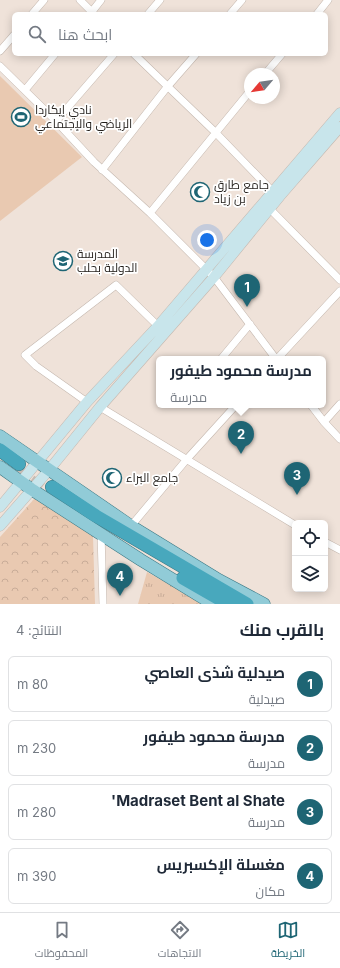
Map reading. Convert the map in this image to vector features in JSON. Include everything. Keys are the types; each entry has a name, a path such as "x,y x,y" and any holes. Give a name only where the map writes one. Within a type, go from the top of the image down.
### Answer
{"highway":[{"path":"0,450 16,466 0,460"},
{"path":"51,490 96,516 228,604"},
{"path":"213,593 247,604"}],"main road":[{"path":"0,436 131,526 213,593"},
{"path":"0,467 31,489 101,533 213,593 264,604"}],"street":[{"path":"34,12 44,0"},
{"path":"80,0 91,12"},
{"path":"93,12 101,0"},
{"path":"150,12 160,0"},
{"path":"232,12 242,0"},
{"path":"319,12 328,0"},
{"path":"0,51 12,37"},
{"path":"24,90 53,56"},
{"path":"56,121 112,56"},
{"path":"136,56 215,132 273,192"},
{"path":"102,170 168,86 194,56"},
{"path":"270,68 280,56"},
{"path":"0,66 56,121 102,170 150,213 210,273 275,356"},
{"path":"150,213 244,98"},
{"path":"0,526 49,470 210,273 273,192 340,113"},
{"path":"0,507 87,402 270,209 340,128"},
{"path":"270,209 340,280"},
{"path":"87,402 36,366 25,355 116,285 158,326"},
{"path":"280,356 340,291"},
{"path":"223,356 250,324"},
{"path":"324,422 340,404"},
{"path":"100,407 292,523"},
{"path":"131,526 187,459 233,408"},
{"path":"313,408 340,439"},
{"path":"101,533 103,604"},
{"path":"328,544 340,550"}],"green space":[{"name":"نادي إيكاردا الرياضي والإجتماعي","path":"0,76 82,157 0,221"},
{"path":"35,498 93,536 95,604 0,604 0,537"},
{"path":"147,572 205,604 138,604"}],"tunnel":[{"path":"15,470 49,494"}],"place":[{"name":"نادي إيكاردا الرياضي والإجتماعي","path":"21,117"},
{"name":"جامع طارق بن زياد","path":"200,192"},
{"name":"المدرسة الدولية بحلب","path":"63,261"},
{"name":"صيدلية شذى العاصي","path":"247,307"},
{"name":"مدرسة محمود طيفور","path":"241,454"},
{"name":"جامع البراء","path":"112,478"},
{"name":"Madraset Bent al Shate'","path":"297,495"},
{"name":"مغسلة الإكسبريس","path":"120,596"}]}
